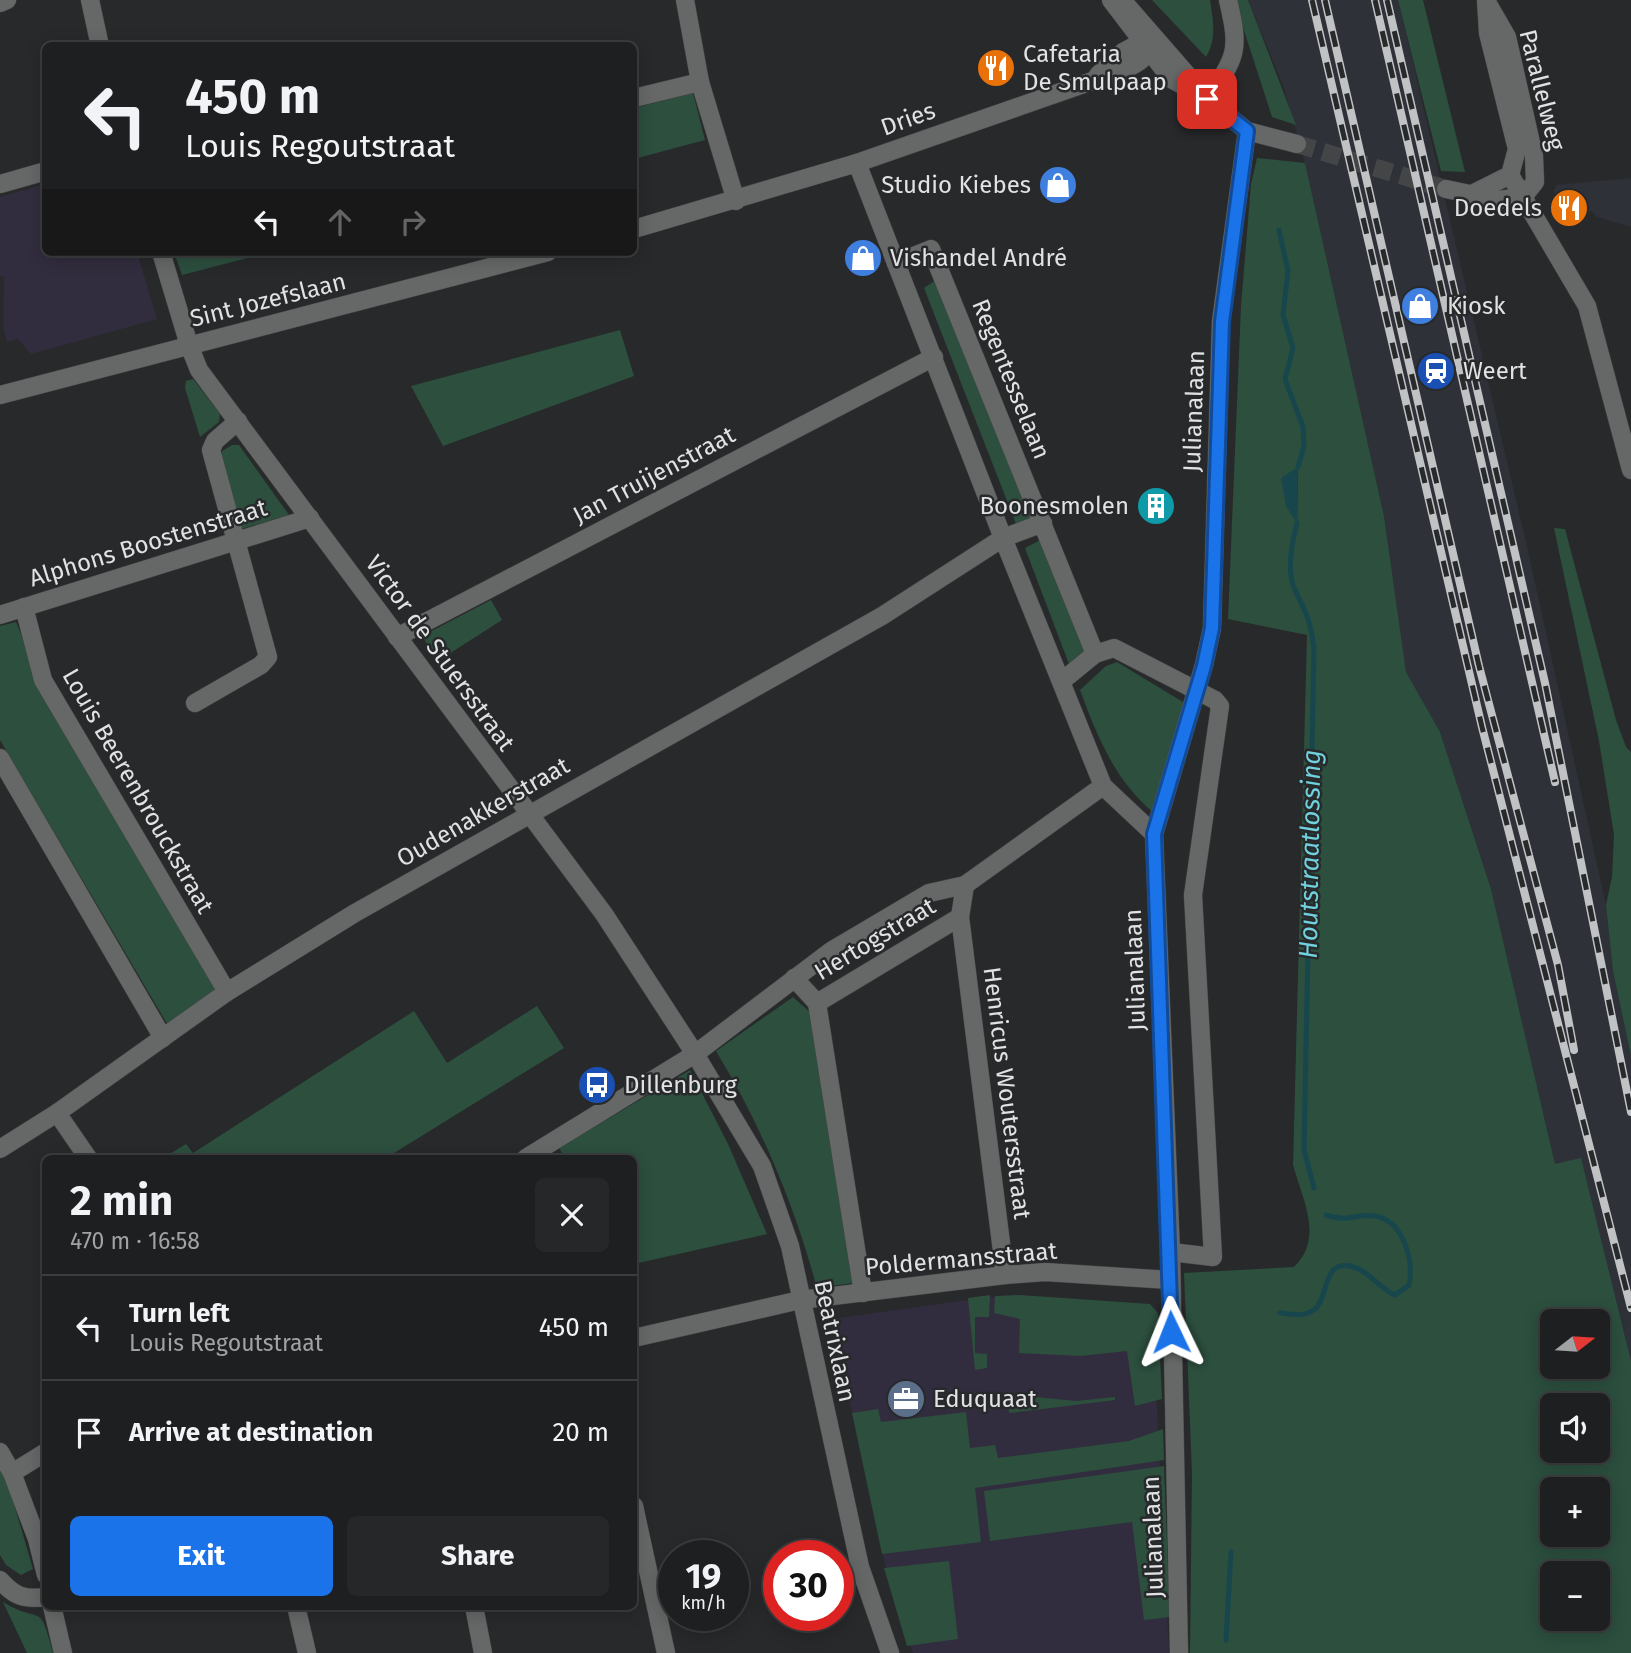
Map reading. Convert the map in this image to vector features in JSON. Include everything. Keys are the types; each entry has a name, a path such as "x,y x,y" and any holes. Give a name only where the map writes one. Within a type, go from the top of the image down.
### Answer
{"street":[{"path":"0,3 7,0"},
{"path":"90,0 99,42"},
{"path":"637,228 736,201 700,82 685,0"},
{"path":"1111,0 1142,49 1247,131 1297,144"},
{"path":"1122,0 1142,49"},
{"path":"1207,99 1235,55 1236,34 1228,0"},
{"name":"Parallelweg","path":"1488,0 1488,33 1517,149 1510,175"},
{"name":"Parallelweg","path":"1488,0 1507,37 1534,156 1535,182 1523,197"},
{"name":"Dries","path":"736,201 857,163 1096,77 1142,49"},
{"path":"637,98 700,82"},
{"name":"Julianalaan","path":"1179,1653 1171,1252 1154,834 1212,628 1222,322 1247,131"},
{"path":"857,163 1103,786 1154,834"},
{"path":"0,184 42,173"},
{"path":"1470,195 1510,175 1587,306 1631,470"},
{"path":"1446,189 1498,200 1523,197"},
{"name":"Regentesselaan","path":"896,263 930,249 1095,654"},
{"name":"Victor de Stuersstraat","path":"162,256 189,345 200,370 604,914 695,1054"},
{"name":"Sint Jozefslaan","path":"0,395 533,256"},
{"name":"Jan Truijenstraat","path":"397,637 934,357"},
{"path":"194,703 261,665 268,657 211,450 215,441 238,421"},
{"name":"Alphons Boostenstraat","path":"0,615 310,518"},
{"path":"1003,538 1043,523"},
{"name":"Oudenakkerstraat","path":"0,1149 57,1113 227,992 355,913 882,616 1003,538"},
{"name":"Louis Beerenbrouckstraat","path":"24,607 43,680 227,992"},
{"path":"1062,681 1095,654 1114,648 1215,700 1220,706 1193,895 1213,1257 1171,1252"},
{"path":"0,758 163,1038"},
{"name":"Hertogstraat","path":"695,1054 831,951 929,893 965,885 1103,786"},
{"name":"Hertogstraat","path":"794,978 817,1003 960,917 965,885"},
{"name":"Henricus Woutersstraat","path":"960,917 1005,1275"},
{"path":"817,1003 863,1293"},
{"path":"531,1155 695,1054"},
{"name":"Beatrixlaan","path":"695,1054 762,1166 790,1246 860,1567 890,1653"},
{"path":"57,1113 86,1155"},
{"name":"Poldermansstraat","path":"637,1337 800,1300 1005,1275 1045,1272 1170,1280"},
{"path":"0,1452 12,1473 42,1560"},
{"path":"12,1473 42,1454"},
{"path":"637,1520 666,1653"},
{"path":"0,1580 13,1594 28,1599 42,1597"},
{"path":"53,1610 63,1653"},
{"path":"297,1610 307,1653"},
{"path":"475,1610 483,1653"}],"shaded area":[{"path":"1248,0 1398,0 1526,542 1606,905 1613,971 1631,1055 1631,1361 1581,1159 1555,1164 1491,889 1440,732 1406,673 1384,516 1305,163 1284,88"},
{"path":"1631,178 1631,227 1597,217 1592,211 1584,212 1578,202 1562,206 1557,203 1554,190 1557,185"},
{"path":"42,185 42,256 138,256 157,319 31,354 18,339 7,342 3,325 4,277 0,276 0,197"},
{"path":"1018,1296 1152,1308 1169,1653 913,1653 884,1560 832,1319 989,1297"}],"green space":[{"path":"1152,0 1210,0 1213,36 1206,57"},
{"path":"1230,0 1248,0 1296,125 1272,117 1240,18"},
{"path":"1398,0 1423,0 1465,172 1441,171"},
{"path":"693,93 705,140 637,158 637,107"},
{"path":"1257,158 1305,163 1384,516 1406,672 1440,732 1491,889 1555,1164 1581,1158 1631,1361 1631,1653 1190,1653 1192,1474 1184,1273 1294,1267 1303,1256 1310,1231 1306,1205 1293,1165 1307,635 1228,619 1241,306 1251,184","holes":["1298,468 1297,522 1286,505"]},
{"path":"175,256 255,256 182,275"},
{"path":"939,278 1037,518 1018,529 924,288"},
{"path":"620,330 634,376 443,446 411,386"},
{"path":"193,379 220,414 219,422 200,437 185,388 186,381"},
{"path":"232,445 239,445 289,515 241,529 222,460 222,451"},
{"path":"1554,528 1565,529 1616,720 1626,747 1631,752 1631,1056 1613,971 1606,905 1612,877 1614,835 1599,741"},
{"path":"1046,537 1089,653 1072,672 1025,548"},
{"path":"491,600 502,620 438,661 422,636"},
{"path":"16,622 44,690 218,995 169,1027 0,740 0,626"},
{"path":"1117,662 1188,705 1154,813 1128,787 1118,772 1093,724 1080,690 1106,666"},
{"path":"793,997 812,1014 852,1283 817,1288 798,1226 775,1166 748,1107 716,1051"},
{"path":"537,1006 564,1048 391,1155 168,1155 186,1144 193,1153 414,1011 447,1063"},
{"path":"690,1070 728,1144 767,1234 637,1263 637,1155 563,1155 559,1148"},
{"path":"990,1295 989,1317 975,1317 975,1353 987,1354 987,1368 975,1370 968,1298"},
{"path":"1020,1295 1150,1304 1158,1313 1162,1399 1135,1406 1127,1351 1080,1356 1019,1353 1020,1319 994,1313 995,1296"},
{"path":"1007,1394 1076,1401 1115,1397 1115,1400 1009,1413"},
{"path":"878,1409 881,1422 966,1412 970,1448 995,1445 998,1458 1129,1441 1163,1429 1164,1460 975,1488 981,1542 882,1554 852,1413"},
{"path":"1164,1466 1170,1617 1144,1620 1132,1522 990,1541 984,1491"},
{"path":"0,1470 11,1494 33,1569 21,1575 6,1565 0,1555"},
{"path":"949,1561 958,1639 907,1646 884,1568"},
{"path":"3,1602 41,1619 53,1653 27,1653"}],"water":[{"path":"1298,467 1297,523 1286,506 1281,478"}],"waterway":[{"name":"Houtstraatlossing","path":"1279,230 1288,271 1283,315 1293,348 1285,379 1303,427 1304,446 1298,467"},
{"name":"Houtstraatlossing","path":"1297,523 1290,566 1292,582 1309,623 1314,648 1304,1150 1314,1188"},
{"name":"Houtstraatlossing","path":"1280,1313 1301,1315 1312,1311 1318,1306 1330,1275 1334,1269 1341,1266 1363,1271 1395,1295 1409,1285 1410,1265 1405,1243 1385,1219 1375,1216 1342,1218 1326,1215"},
{"name":"Houtstraatlossing","path":"1226,1640 1231,1552"}],"tunnel":[{"path":"1297,144 1446,189"}],"railway":[{"path":"1312,0 1482,727 1631,1308"},
{"path":"1325,0 1479,666 1558,965 1574,1050"},
{"path":"1375,0 1555,782"},
{"path":"1387,0 1545,683 1631,1112"}],"place":[{"name":"Cafetaria De Smulpaap","path":"996,68"},
{"name":"Studio Kiebes","path":"1058,185"},
{"name":"Doedels","path":"1569,208"},
{"name":"Vishandel André","path":"863,258"},
{"name":"Kiosk","path":"1420,306"},
{"name":"Weert","path":"1436,371"},
{"name":"Boonesmolen","path":"1156,506"},
{"name":"Dillenburg","path":"597,1085"},
{"name":"Eduquaat","path":"906,1399"}],"route":[{"path":"1171,1332 1171,1252 1154,834 1204,666 1212,628 1222,322 1247,131 1207,99"}]}
